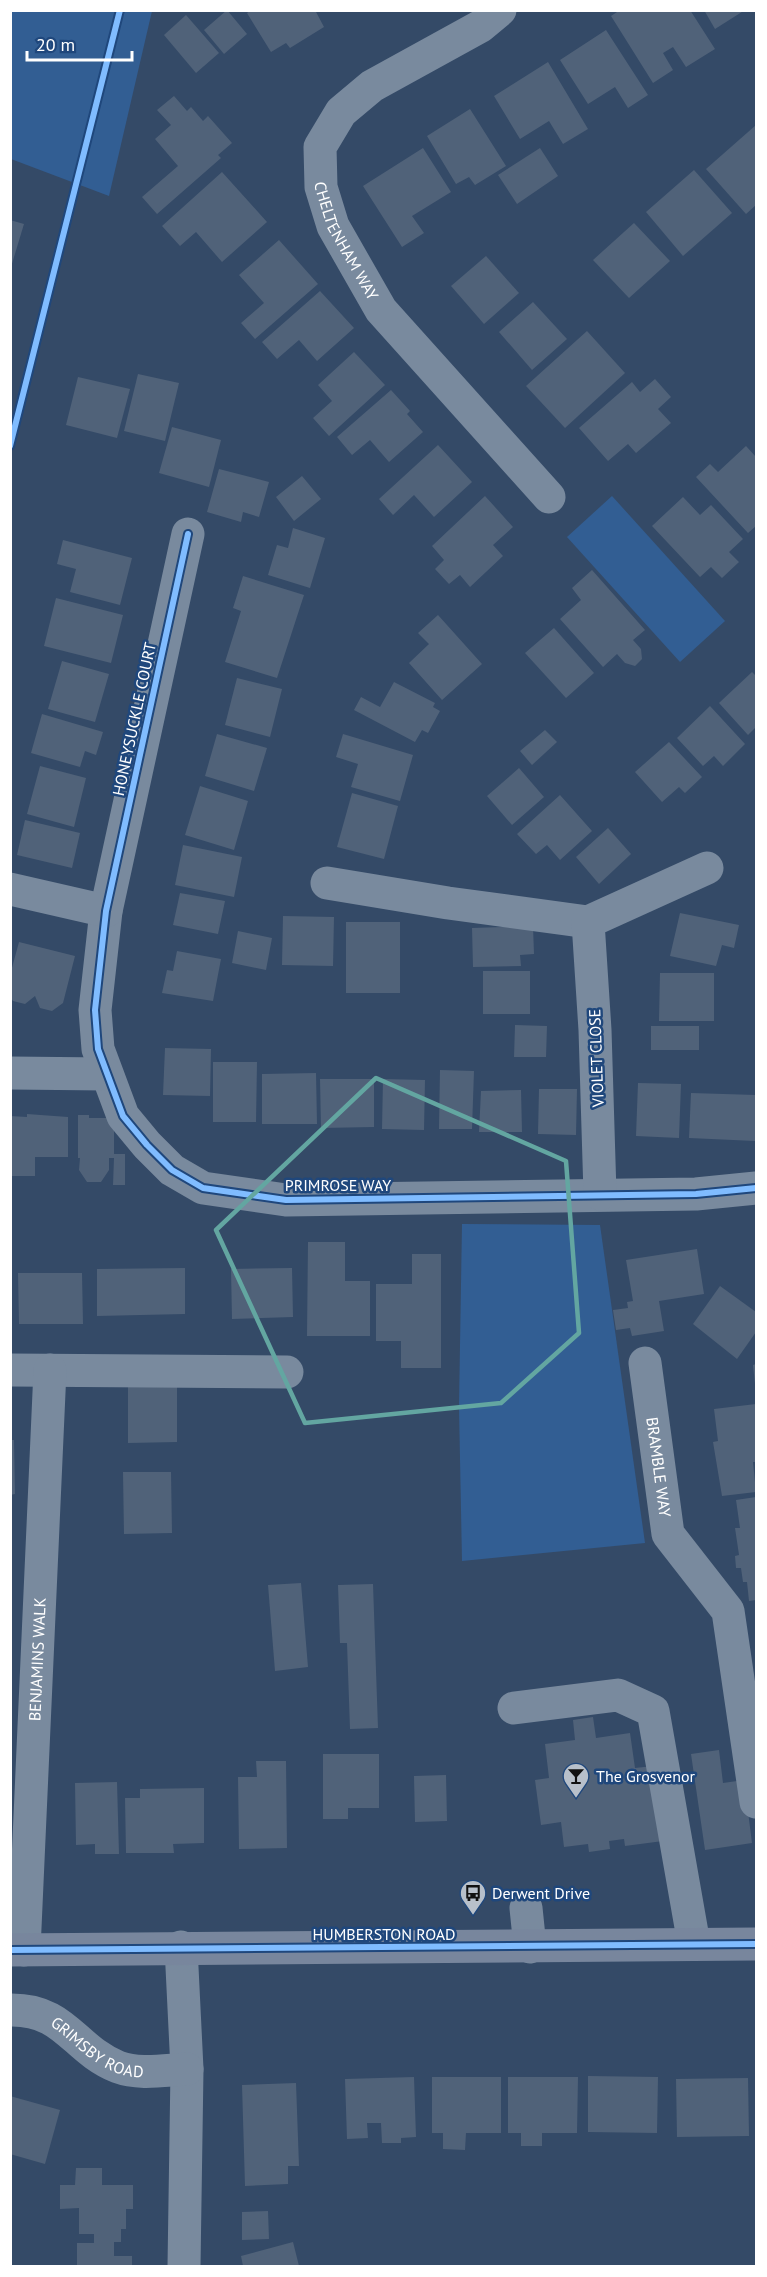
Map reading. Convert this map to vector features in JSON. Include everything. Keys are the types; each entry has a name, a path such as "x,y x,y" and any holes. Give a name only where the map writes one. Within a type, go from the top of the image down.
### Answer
{"main road":[{"name":"HUMBERSTON ROAD","path":"17,1950 756,1944"}],"street":[{"name":"CHELTENHAM WAY","path":"500,10 481,26 372,86 340,112 320,147 321,187 333,226 381,310 549,497"},
{"name":"HONEYSUCKLE COURT","path":"106,911 188,534"},
{"path":"327,882 448,903 588,922 707,868"},
{"path":"10,889 106,911"},
{"name":"PRIMROSE WAY","path":"106,911 95,1010 98,1049 106,1074 123,1116 147,1145 172,1170 203,1188 286,1200 696,1194 756,1188"},
{"name":"VIOLET CLOSE","path":"588,922 595,1030 600,1194"},
{"path":"10,1073 106,1074"},
{"name":"BRAMBLE WAY","path":"645,1363 668,1534 728,1611 756,1802"},
{"path":"10,1370 287,1372"},
{"name":"BENJAMINS WALK","path":"17,1950 50,1370"},
{"path":"514,1708 618,1695 653,1712 694,1944"},
{"path":"526,1908 530,1947"},
{"path":"181,1947 187,2069 184,2266"},
{"name":"GRIMSBY ROAD","path":"10,2010 27,2009 48,2016 68,2029 98,2058 120,2068 144,2072 187,2069"}],"highlighted area":[{"path":"376,1078 566,1161 579,1333 501,1403 305,1423 216,1230"}],"shaded area":[{"path":"10,11 152,11 109,196 11,159"},
{"path":"612,496 725,621 680,662 567,537"},
{"path":"462,1224 600,1225 645,1543 462,1561 459,1407"}],"building":[{"path":"227,10 247,34 224,54 204,30"},
{"path":"251,10 315,10 324,27 290,48 286,43 271,52 247,13"},
{"path":"620,10 690,10 715,49 686,67 673,47 663,53 673,70 653,83 611,16"},
{"path":"704,10 745,10 715,29"},
{"path":"186,15 219,53 196,73 164,35"},
{"path":"606,30 648,95 628,108 615,87 588,104 560,60"},
{"path":"548,62 588,129 563,144 549,121 520,139 494,96"},
{"path":"174,96 187,111 191,107 203,121 208,116 232,143 218,155 221,158 157,214 142,197 178,166 155,139 171,125 157,110"},
{"path":"470,109 506,166 475,185 469,177 456,184 427,136"},
{"path":"756,125 756,205 746,214 706,169"},
{"path":"423,148 451,192 412,216 424,233 402,247 363,186"},
{"path":"540,148 558,176 517,204 498,175"},
{"path":"694,170 732,213 683,256 646,212"},
{"path":"222,172 267,222 222,262 196,232 180,246 162,226"},
{"path":"10,220 24,224 11,267 10,267"},
{"path":"634,223 670,261 629,298 593,260"},
{"path":"279,240 318,284 255,339 241,323 264,303 239,275"},
{"path":"486,256 519,293 484,324 451,286"},
{"path":"320,291 354,328 317,361 299,340 277,359 262,342"},
{"path":"533,302 567,339 532,370 499,332"},
{"path":"587,331 625,373 565,428 526,386"},
{"path":"354,352 385,385 329,436 313,418 332,401 318,385"},
{"path":"138,374 179,383 165,441 124,431"},
{"path":"78,377 130,389 117,438 66,425"},
{"path":"655,379 671,397 658,409 671,423 636,453 628,444 608,461 579,428 632,382 640,392"},
{"path":"391,390 410,411 407,414 423,432 389,462 370,440 352,455 337,437"},
{"path":"172,427 221,440 209,487 159,473"},
{"path":"438,445 472,482 434,517 414,495 393,515 379,499"},
{"path":"746,446 756,457 756,526 748,533 696,477 710,464 718,472"},
{"path":"219,469 269,482 259,517 243,512 241,522 207,512"},
{"path":"302,476 321,499 294,521 276,497"},
{"path":"485,496 513,527 493,545 503,556 470,587 460,575 449,584 435,569 444,560 432,546"},
{"path":"683,497 700,515 711,505 743,539 729,552 739,562 722,578 711,567 700,577 652,526"},
{"path":"293,528 325,538 310,588 268,575 277,545 288,548"},
{"path":"63,540 132,558 120,605 70,592 76,569 57,564"},
{"path":"592,570 645,630 633,640 641,649 642,659 635,666 625,663 617,654 603,667 560,619 581,600 572,588"},
{"path":"243,576 304,595 277,678 225,662 241,611 233,608"},
{"path":"56,598 123,615 111,663 44,646"},
{"path":"438,615 482,664 442,700 409,663 429,644 418,633"},
{"path":"554,628 594,673 566,698 525,653"},
{"path":"62,661 109,674 95,722 48,709"},
{"path":"752,672 756,676 756,727 748,735 719,703"},
{"path":"237,678 282,689 270,737 225,725"},
{"path":"394,682 435,703 433,707 440,711 428,733 422,730 415,742 354,710 361,697 380,707"},
{"path":"710,706 745,744 723,766 714,756 703,766 677,738"},
{"path":"42,714 103,732 96,755 85,751 80,767 31,753"},
{"path":"545,730 557,742 532,765 520,751"},
{"path":"217,734 267,748 254,791 205,776"},
{"path":"343,734 413,755 400,801 351,787 358,764 336,757"},
{"path":"669,742 702,777 685,793 679,787 662,802 635,772"},
{"path":"40,766 86,778 74,827 27,814"},
{"path":"519,768 544,797 512,825 487,796"},
{"path":"200,786 248,801 234,850 185,835"},
{"path":"352,793 398,806 384,859 337,847"},
{"path":"560,795 592,831 560,860 547,845 536,854 517,834"},
{"path":"25,820 80,833 72,868 17,855"},
{"path":"608,828 631,854 599,884 576,857"},
{"path":"183,845 242,857 234,897 175,885"},
{"path":"180,893 225,901 218,934 173,925"},
{"path":"680,913 739,925 734,948 722,945 716,966 670,956"},
{"path":"283,916 334,917 333,966 282,965"},
{"path":"346,922 400,922 400,993 346,993"},
{"path":"533,926 534,954 520,955 521,966 473,967 472,928"},
{"path":"238,931 272,938 266,970 232,963"},
{"path":"19,942 75,956 63,1003 52,1011 40,1008 35,996 25,1004 13,1001 10,997 10,975"},
{"path":"177,951 221,959 213,1001 162,993 167,970 173,971"},
{"path":"483,971 530,971 530,1014 483,1014"},
{"path":"660,973 714,973 714,1021 659,1021"},
{"path":"515,1025 547,1026 546,1057 514,1057"},
{"path":"651,1026 699,1026 699,1050 651,1050"},
{"path":"165,1048 211,1049 210,1096 163,1095"},
{"path":"213,1062 257,1062 256,1122 213,1122"},
{"path":"440,1070 474,1071 472,1129 439,1129"},
{"path":"316,1073 317,1124 262,1124 262,1074"},
{"path":"320,1079 374,1079 374,1127 321,1128"},
{"path":"383,1079 425,1080 424,1130 382,1129"},
{"path":"638,1083 681,1084 679,1138 636,1136"},
{"path":"539,1089 577,1089 576,1135 538,1134"},
{"path":"521,1090 522,1132 479,1132 481,1091"},
{"path":"691,1093 756,1095 755,1141 689,1138"},
{"path":"27,1114 68,1117 68,1157 35,1157 35,1176 10,1176 10,1116 27,1117"},
{"path":"78,1115 89,1115 89,1118 114,1118 114,1154 125,1154 125,1185 113,1185 114,1158 109,1158 109,1170 101,1182 87,1182 79,1170"},
{"path":"308,1242 345,1242 345,1281 370,1281 370,1336 307,1336"},
{"path":"697,1249 704,1294 659,1301 664,1331 632,1336 630,1328 616,1330 613,1310 628,1308 627,1302 633,1301 626,1260"},
{"path":"412,1254 441,1254 441,1368 401,1368 401,1341 376,1341 376,1284 412,1284"},
{"path":"185,1268 185,1314 97,1316 97,1269"},
{"path":"292,1268 293,1317 232,1319 231,1269"},
{"path":"18,1273 82,1273 83,1324 19,1324"},
{"path":"720,1286 756,1312 756,1332 737,1359 693,1324"},
{"path":"756,1364 756,1384 755,1384 753,1365"},
{"path":"128,1380 177,1380 177,1442 128,1443"},
{"path":"756,1404 756,1462 753,1462 756,1492 722,1496 713,1442 718,1441 714,1409"},
{"path":"10,1440 14,1440 15,1494 10,1495"},
{"path":"123,1472 171,1472 172,1533 124,1534"},
{"path":"756,1497 756,1600 749,1601 747,1582 743,1582 741,1568 736,1568 735,1556 739,1555 735,1528 740,1528 736,1500"},
{"path":"301,1583 308,1667 275,1671 268,1585"},
{"path":"373,1584 378,1728 350,1729 347,1643 340,1643 338,1585"},
{"path":"593,1717 596,1738 630,1733 635,1768 653,1766 663,1841 625,1846 624,1839 609,1841 610,1849 589,1852 588,1844 564,1847 561,1822 541,1825 535,1780 549,1778 545,1744 575,1740 573,1720"},
{"path":"719,1750 723,1783 744,1780 752,1843 705,1850 691,1754"},
{"path":"323,1754 379,1754 379,1808 348,1808 348,1819 323,1819"},
{"path":"256,1761 286,1761 287,1848 239,1849 238,1777 257,1777"},
{"path":"446,1775 447,1821 415,1822 414,1776"},
{"path":"117,1782 119,1854 95,1854 95,1844 76,1845 75,1783"},
{"path":"204,1788 204,1843 173,1844 174,1853 126,1853 125,1798 140,1798 140,1789"},
{"path":"588,2076 658,2077 657,2133 588,2132"},
{"path":"414,2077 416,2137 401,2138 401,2143 382,2143 381,2123 367,2123 368,2138 347,2139 345,2079"},
{"path":"432,2077 501,2077 501,2133 466,2133 465,2150 443,2149 443,2133 432,2133"},
{"path":"508,2077 578,2077 577,2133 542,2133 542,2146 521,2146 521,2133 508,2133"},
{"path":"748,2078 749,2136 677,2137 676,2079"},
{"path":"296,2083 299,2166 288,2166 288,2184 245,2186 242,2085"},
{"path":"10,2096 60,2110 45,2164 10,2154"},
{"path":"76,2168 102,2168 102,2185 133,2185 133,2209 126,2209 126,2229 121,2229 121,2242 114,2242 114,2256 132,2256 132,2266 77,2266 77,2243 94,2243 94,2234 79,2234 79,2208 60,2209 60,2185 75,2185"},
{"path":"268,2211 269,2239 242,2240 242,2212"},
{"path":"293,2242 299,2266 243,2266 241,2256"}],"cycle path":[{"path":"10,446 120,10"},
{"path":"188,534 106,911 95,1010 98,1049 123,1116 147,1145 172,1170 203,1188 286,1200 696,1194 756,1188"},
{"path":"10,1950 756,1944"}],"place":[{"name":"The Grosvenor","path":"576,1799"},
{"name":"Derwent Drive","path":"473,1916"}]}
